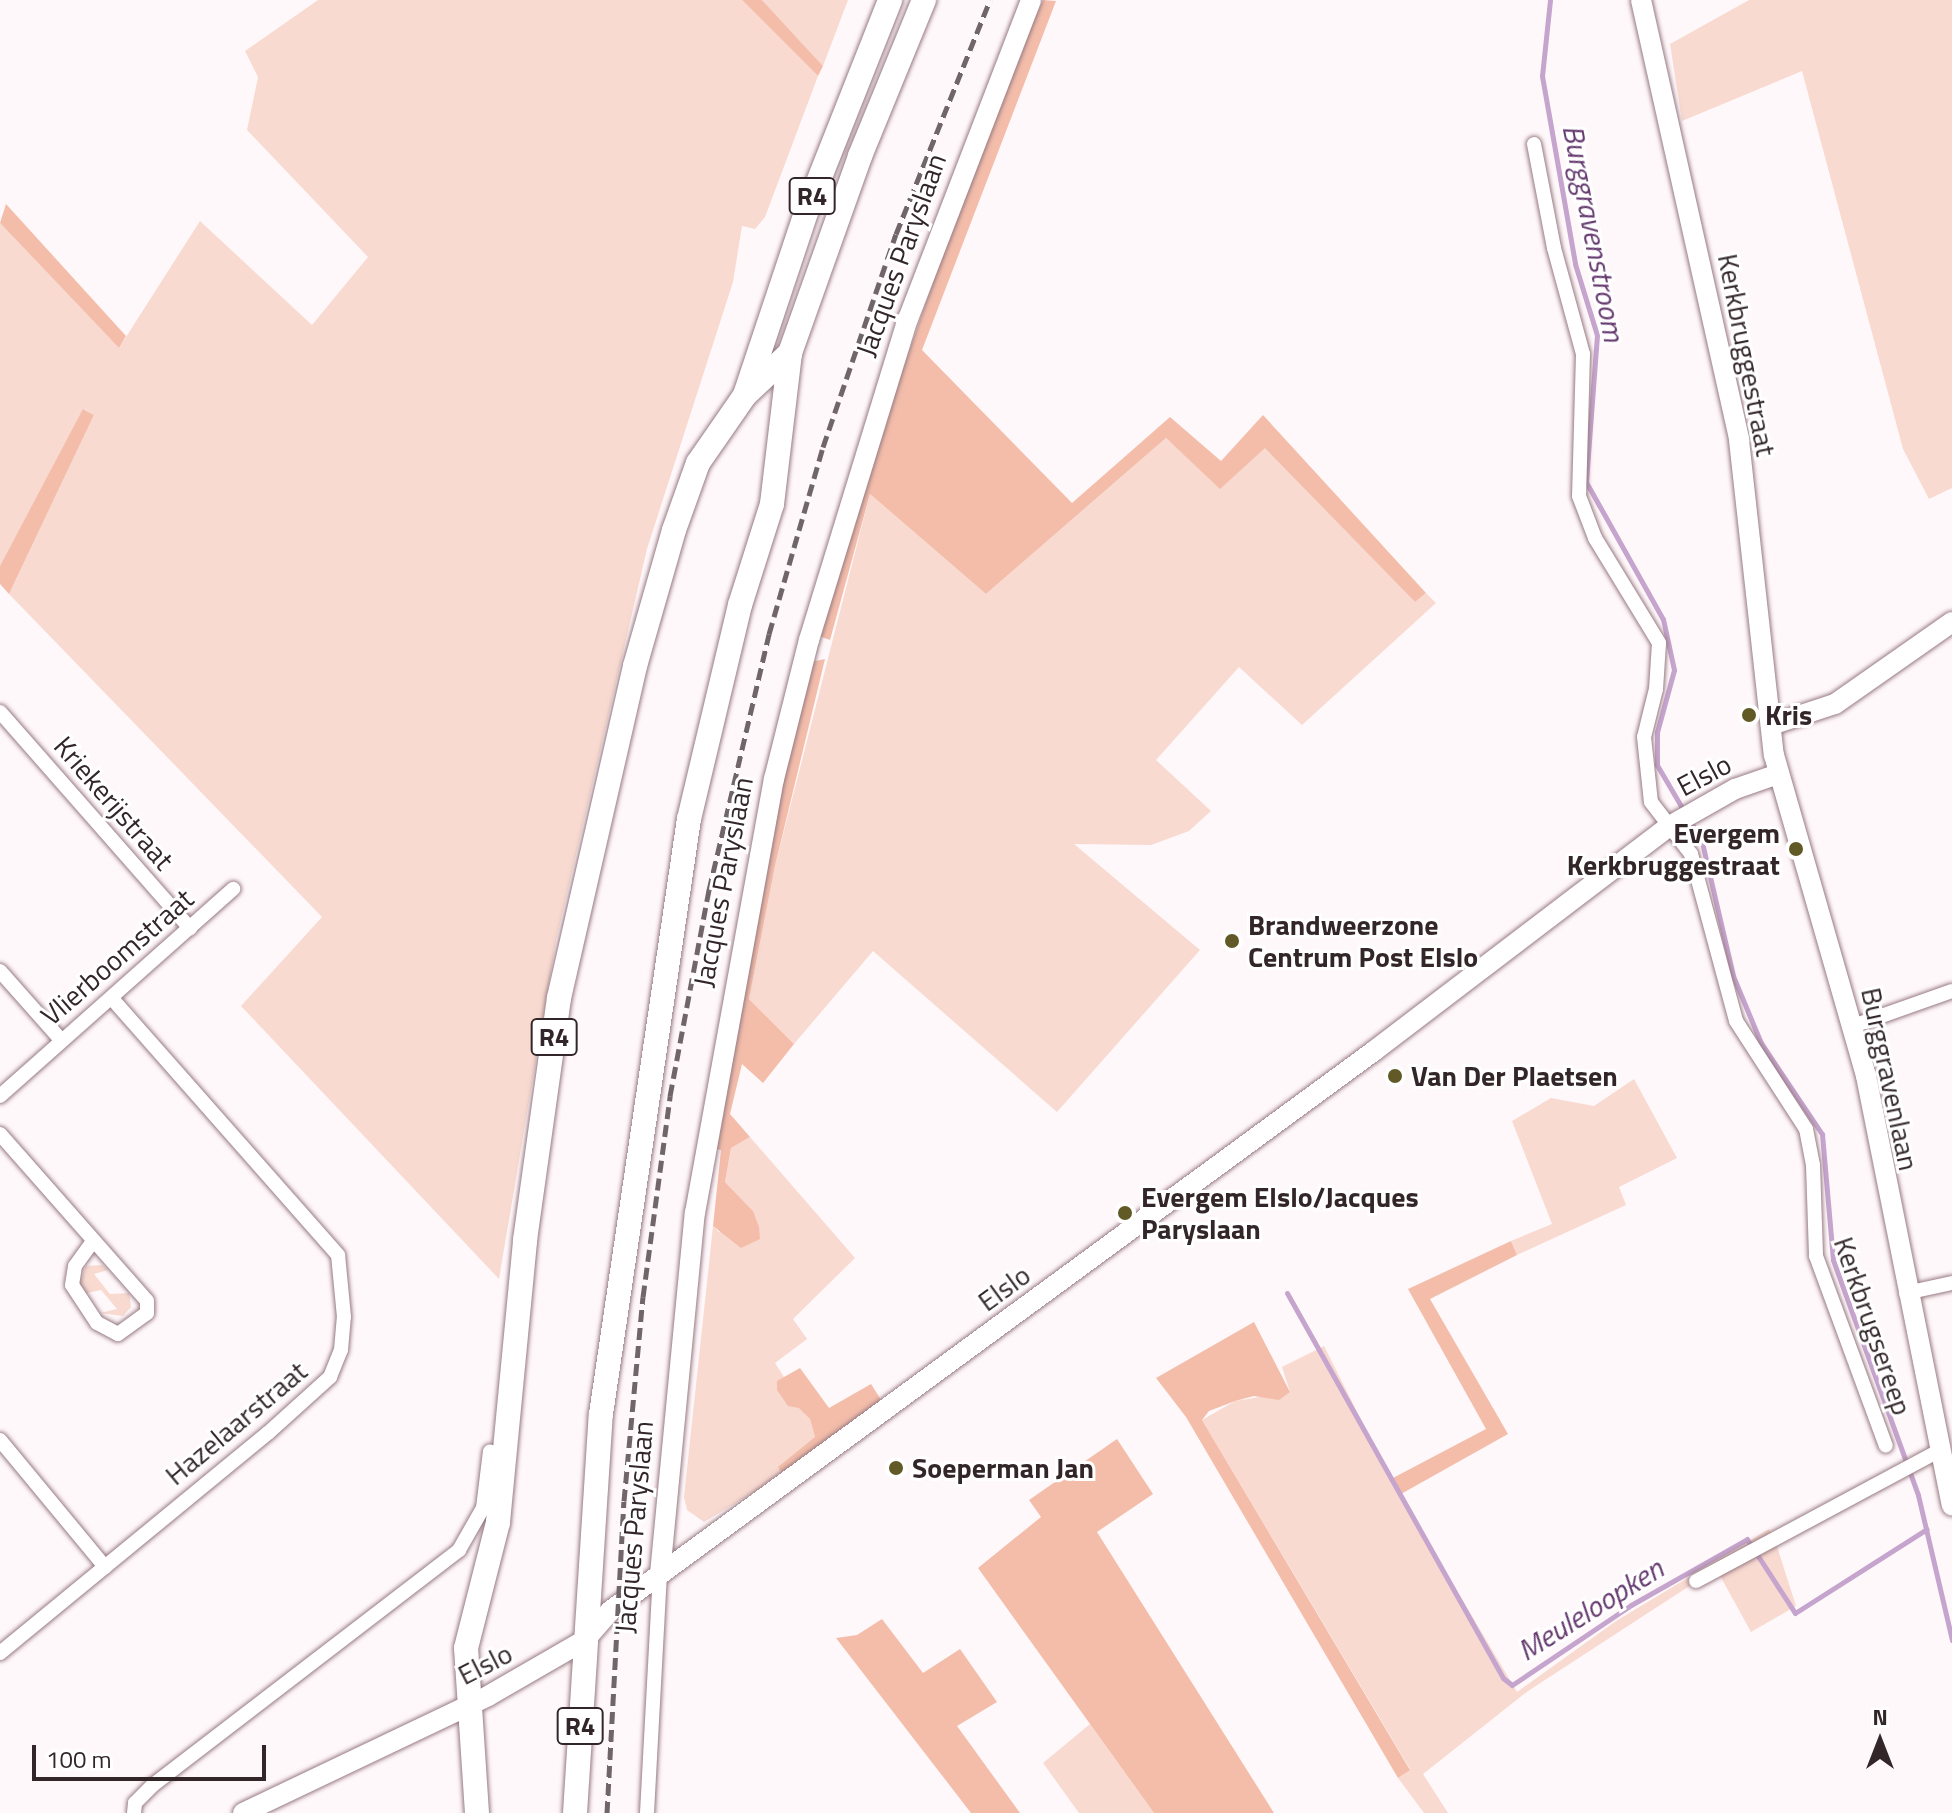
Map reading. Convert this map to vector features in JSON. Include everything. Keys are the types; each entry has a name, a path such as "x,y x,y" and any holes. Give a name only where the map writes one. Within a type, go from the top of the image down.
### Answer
{"highway":[{"name":"Jacques Paryslaan","path":"745,395 828,152 890,0"},
{"name":"Jacques Paryslaan","path":"575,1813 601,1414 689,819 737,619 772,504 790,353 860,156 924,0"},
{"name":"Jacques Paryslaan","path":"477,1813 475,1739 467,1705 466,1648 498,1522 525,1240 559,998 635,666 674,530 698,463 745,395 790,353"}],"street":[{"name":"Jacques Paryslaan","path":"647,1813 660,1574 695,1213 774,779 809,640 903,334 1031,0"},
{"name":"Kerkbruggestraat","path":"1641,0 1739,440 1771,725"},
{"name":"Kerkbrugsereep","path":"1534,144 1554,248 1583,354 1585,387 1577,481 1583,511 1659,643 1643,762 1651,802 1672,825 1694,861 1736,1021 1806,1129 1813,1165 1816,1256 1886,1446"},
{"path":"1771,725 1835,704 1952,622"},
{"name":"Kriekerijstraat","path":"0,712 190,928"},
{"name":"Burggravenlaan","path":"1771,725 1778,774 1853,1026 1952,1505"},
{"name":"Elslo","path":"243,1813 467,1705 585,1640 610,1611 1361,1060 1672,825 1752,781 1778,774"},
{"name":"Vlierboomstraat","path":"0,1096 233,889"},
{"path":"0,971 61,1040"},
{"path":"1853,1026 1950,997"},
{"name":"Hazelaarstraat","path":"0,1653 330,1377 338,1364 344,1317 338,1255 325,1235 112,999"},
{"path":"0,1134 147,1301 147,1313 118,1334 97,1323 72,1285 75,1266 93,1241"},
{"path":"1906,1293 1952,1283"},
{"path":"0,1440 105,1567"},
{"path":"1696,1581 1940,1450"},
{"path":"134,1813 135,1803 153,1785 459,1550 483,1508 490,1451"}],"shaded area":[{"path":"318,0 742,0 818,76 765,217 755,229 742,226 733,282 647,549 556,941 499,1279 241,1006 322,917 9,594 94,415 84,409 0,566 0,223 119,348 200,221 312,325 368,257 247,130 258,77 245,51"},
{"path":"742,0 762,0 823,66 818,76"},
{"path":"762,0 848,0 823,66"},
{"path":"1043,0 1056,1 922,350 1072,503 1170,417 1221,461 1263,415 1426,593 1415,602 1265,448 1220,489 1166,438 986,594 870,494 830,640 819,636 870,464 936,274 1006,84"},
{"path":"1749,0 1952,0 1952,488 1929,499 1903,449 1802,71 1682,121 1670,44"},
{"path":"6,204 126,336 119,348 0,223"},
{"path":"83,409 94,415 9,594 0,584 0,566"},
{"path":"1166,438 1220,488 1265,447 1415,602 1426,593 1436,603 1302,725 1239,667 1156,760 1211,811 1189,831 1151,845 1074,844 1200,950 1057,1112 873,951 794,1044 749,999 775,866 870,494 986,594"},
{"path":"825,659 775,866 749,999 794,1044 763,1083 742,1064 730,1114 750,1137 731,1148 725,1182 753,1211 760,1239 741,1248 713,1226 721,1150 710,1148 767,842 811,662"},
{"path":"1634,1079 1677,1158 1619,1187 1626,1205 1517,1255 1511,1241 1552,1224 1512,1121 1551,1098 1594,1106"},
{"path":"750,1137 855,1258 793,1319 807,1339 775,1363 784,1377 777,1382 810,1419 815,1437 783,1475 704,1522 687,1510 684,1497 713,1226 719,1232 753,1211 725,1182 731,1148"},
{"path":"1511,1241 1517,1255 1430,1299 1508,1434 1401,1494 1391,1479 1486,1429 1408,1289"},
{"path":"102,1265 108,1270 94,1274 110,1294 129,1293 131,1307 123,1316 100,1313 117,1309 101,1290 83,1294 79,1284 86,1266"},
{"path":"1254,1322 1290,1392 1279,1400 1254,1396 1235,1401 1209,1411 1202,1420 1410,1770 1398,1778 1186,1417 1156,1378"},
{"path":"1324,1346 1391,1479 1517,1692 1616,1621 1769,1529 1771,1533 1528,1691 1423,1774 1448,1813 1424,1813 1398,1778 1410,1769 1202,1420 1235,1401 1290,1392 1282,1367"},
{"path":"800,1368 829,1408 871,1384 883,1403 783,1475 778,1467 815,1437 810,1419 799,1408 788,1406 777,1390 777,1381"},
{"path":"1117,1439 1153,1494 1097,1532 1274,1813 1154,1813 978,1568 1041,1517 1029,1500"},
{"path":"1775,1540 1796,1606 1751,1632 1718,1572"},
{"path":"882,1619 923,1673 960,1649 997,1702 957,1726 1020,1813 971,1813 836,1638 857,1635"},
{"path":"1090,1724 1154,1813 1079,1813 1043,1763"}],"waterway":[{"name":"Burggravenstroom","path":"1550,0 1542,76 1575,264 1597,335 1586,482 1663,619 1674,670 1657,732 1657,765 1685,813"},
{"name":"Burggravenstroom","path":"1690,821 1701,838 1733,976 1761,1043 1822,1134 1833,1260 1918,1495 1952,1640"},
{"name":"Meuleloopken","path":"1287,1293 1503,1678 1512,1685 1631,1605 1747,1539 1795,1613 1927,1529"}],"railway":[{"path":"607,1813 624,1501 643,1297 670,1096 709,890 769,634 823,447 896,234 990,0"}],"place":[{"name":"Kris","path":"1749,715"},
{"name":"Evergem Kerkbruggestraat","path":"1796,849"},
{"name":"Brandweerzone Centrum Post Elslo","path":"1232,941"},
{"name":"Van Der Plaetsen","path":"1395,1076"},
{"name":"Evergem Elslo/Jacques Paryslaan","path":"1125,1213"},
{"name":"Soeperman Jan","path":"896,1468"}]}
